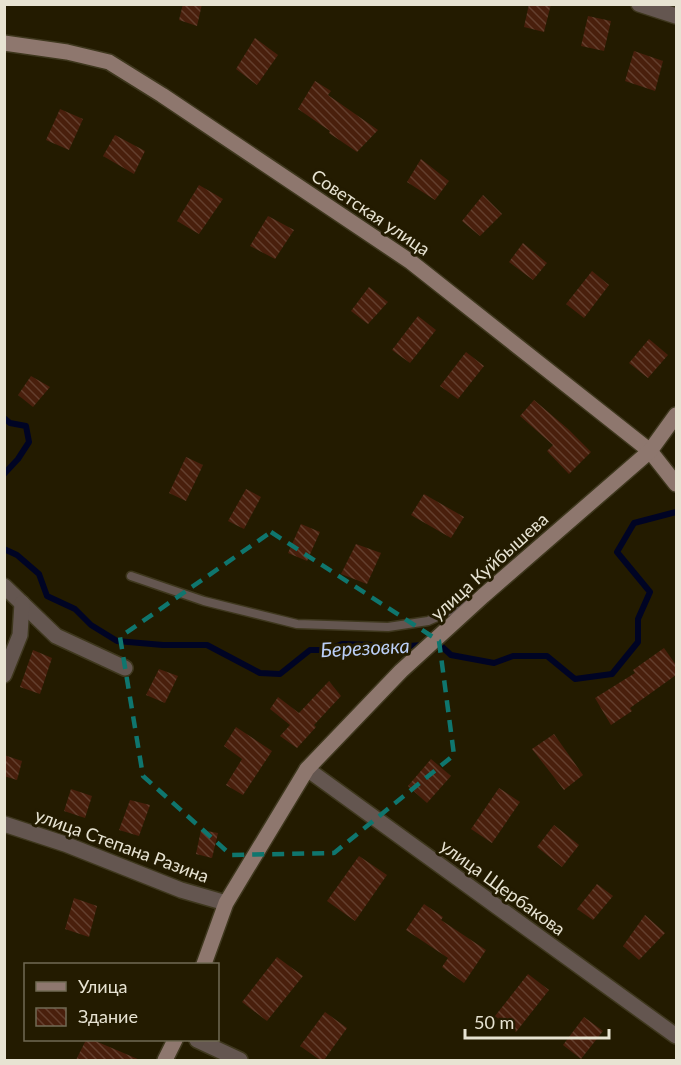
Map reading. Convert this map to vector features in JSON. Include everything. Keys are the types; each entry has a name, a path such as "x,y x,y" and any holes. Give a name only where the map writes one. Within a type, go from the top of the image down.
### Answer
{"street":[{"path":"639,4 676,16"},
{"name":"Советская улица","path":"4,43 67,52 109,62 162,95 411,262 650,451 676,484"},
{"name":"улица Куйбышева","path":"204,963 226,903 308,769 401,671 483,596 650,451 676,415"},
{"path":"4,586 56,636 125,668"},
{"path":"4,675 21,635 22,603"},
{"name":"улица Щербакова","path":"308,769 676,1036"},
{"name":"улица Степана Разина","path":"4,824 65,844 181,890 226,903"},
{"path":"165,1060 174,1041"},
{"path":"199,1041 240,1060"}],"lane":[{"path":"131,576 204,601 297,624 388,627 428,621 483,596"}],"highlighted area":[{"path":"271,532 439,641 454,755 334,853 231,855 143,776 120,637"}],"building":[{"path":"183,4 202,4 197,26 179,20"},
{"path":"529,4 551,4 544,32 524,27"},
{"path":"588,16 611,21 604,51 581,46"},
{"path":"255,38 278,55 257,85 236,69"},
{"path":"634,51 663,61 655,91 625,81"},
{"path":"315,81 331,91 328,95 378,130 357,152 298,109"},
{"path":"60,109 83,119 69,150 46,140"},
{"path":"115,135 145,151 134,174 103,156"},
{"path":"421,159 449,181 435,200 407,182"},
{"path":"199,185 223,199 199,234 177,221"},
{"path":"483,195 502,214 480,236 462,221"},
{"path":"268,216 294,230 275,259 250,246"},
{"path":"523,243 547,263 533,280 509,262"},
{"path":"592,271 609,285 584,318 566,304"},
{"path":"369,287 388,302 368,324 351,311"},
{"path":"418,316 436,330 410,363 392,350"},
{"path":"649,339 668,355 648,378 629,363"},
{"path":"466,352 484,366 458,399 440,386"},
{"path":"31,376 50,387 33,407 18,395"},
{"path":"534,400 591,452 569,474 547,451 553,445 520,416"},
{"path":"186,457 203,465 186,501 169,493"},
{"path":"246,489 261,497 244,529 228,521"},
{"path":"424,494 464,517 451,538 411,515"},
{"path":"301,524 320,532 307,561 288,553"},
{"path":"356,544 381,553 367,584 341,574"},
{"path":"664,648 676,665 676,675 630,708 632,711 611,725 595,698 635,673 633,670"},
{"path":"33,650 52,658 40,694 20,687"},
{"path":"159,669 178,676 165,703 146,695"},
{"path":"329,681 341,696 314,725 316,727 297,748 280,736 290,725 270,709 278,697 299,713"},
{"path":"236,727 272,751 243,795 226,785 242,759 224,746"},
{"path":"554,734 583,775 564,790 532,749"},
{"path":"4,755 22,761 17,780 4,776"},
{"path":"431,759 451,776 427,803 408,786"},
{"path":"499,788 520,802 492,843 471,829"},
{"path":"71,789 92,796 85,818 64,811"},
{"path":"130,800 150,805 139,836 119,830"},
{"path":"554,825 579,845 562,867 537,847"},
{"path":"201,830 218,833 212,858 196,854"},
{"path":"359,856 387,875 355,921 327,901"},
{"path":"597,884 613,896 593,920 577,909"},
{"path":"74,898 97,906 89,937 65,929"},
{"path":"424,904 443,917 441,920 486,950 464,983 442,967 448,958 406,930"},
{"path":"645,915 665,933 639,960 623,946"},
{"path":"277,957 303,976 267,1021 242,1002"},
{"path":"528,974 549,990 516,1032 495,1016"},
{"path":"325,1012 347,1028 324,1060 320,1060 300,1046"},
{"path":"584,1017 603,1031 581,1059 563,1045"},
{"path":"86,1041 95,1041 140,1060 76,1060"}],"waterway":[{"name":"Березовка","path":"4,418 10,423 26,426 29,442 4,474"},
{"name":"Березовка","path":"4,549 17,555 39,574 47,596 75,609 91,625 117,641 163,645 207,645 260,673 280,674 310,650 327,650 342,644 408,646 439,644 451,655 494,663 513,656 547,656 575,679 612,674 638,642 638,619 650,592 617,552 634,523 676,512"}]}
